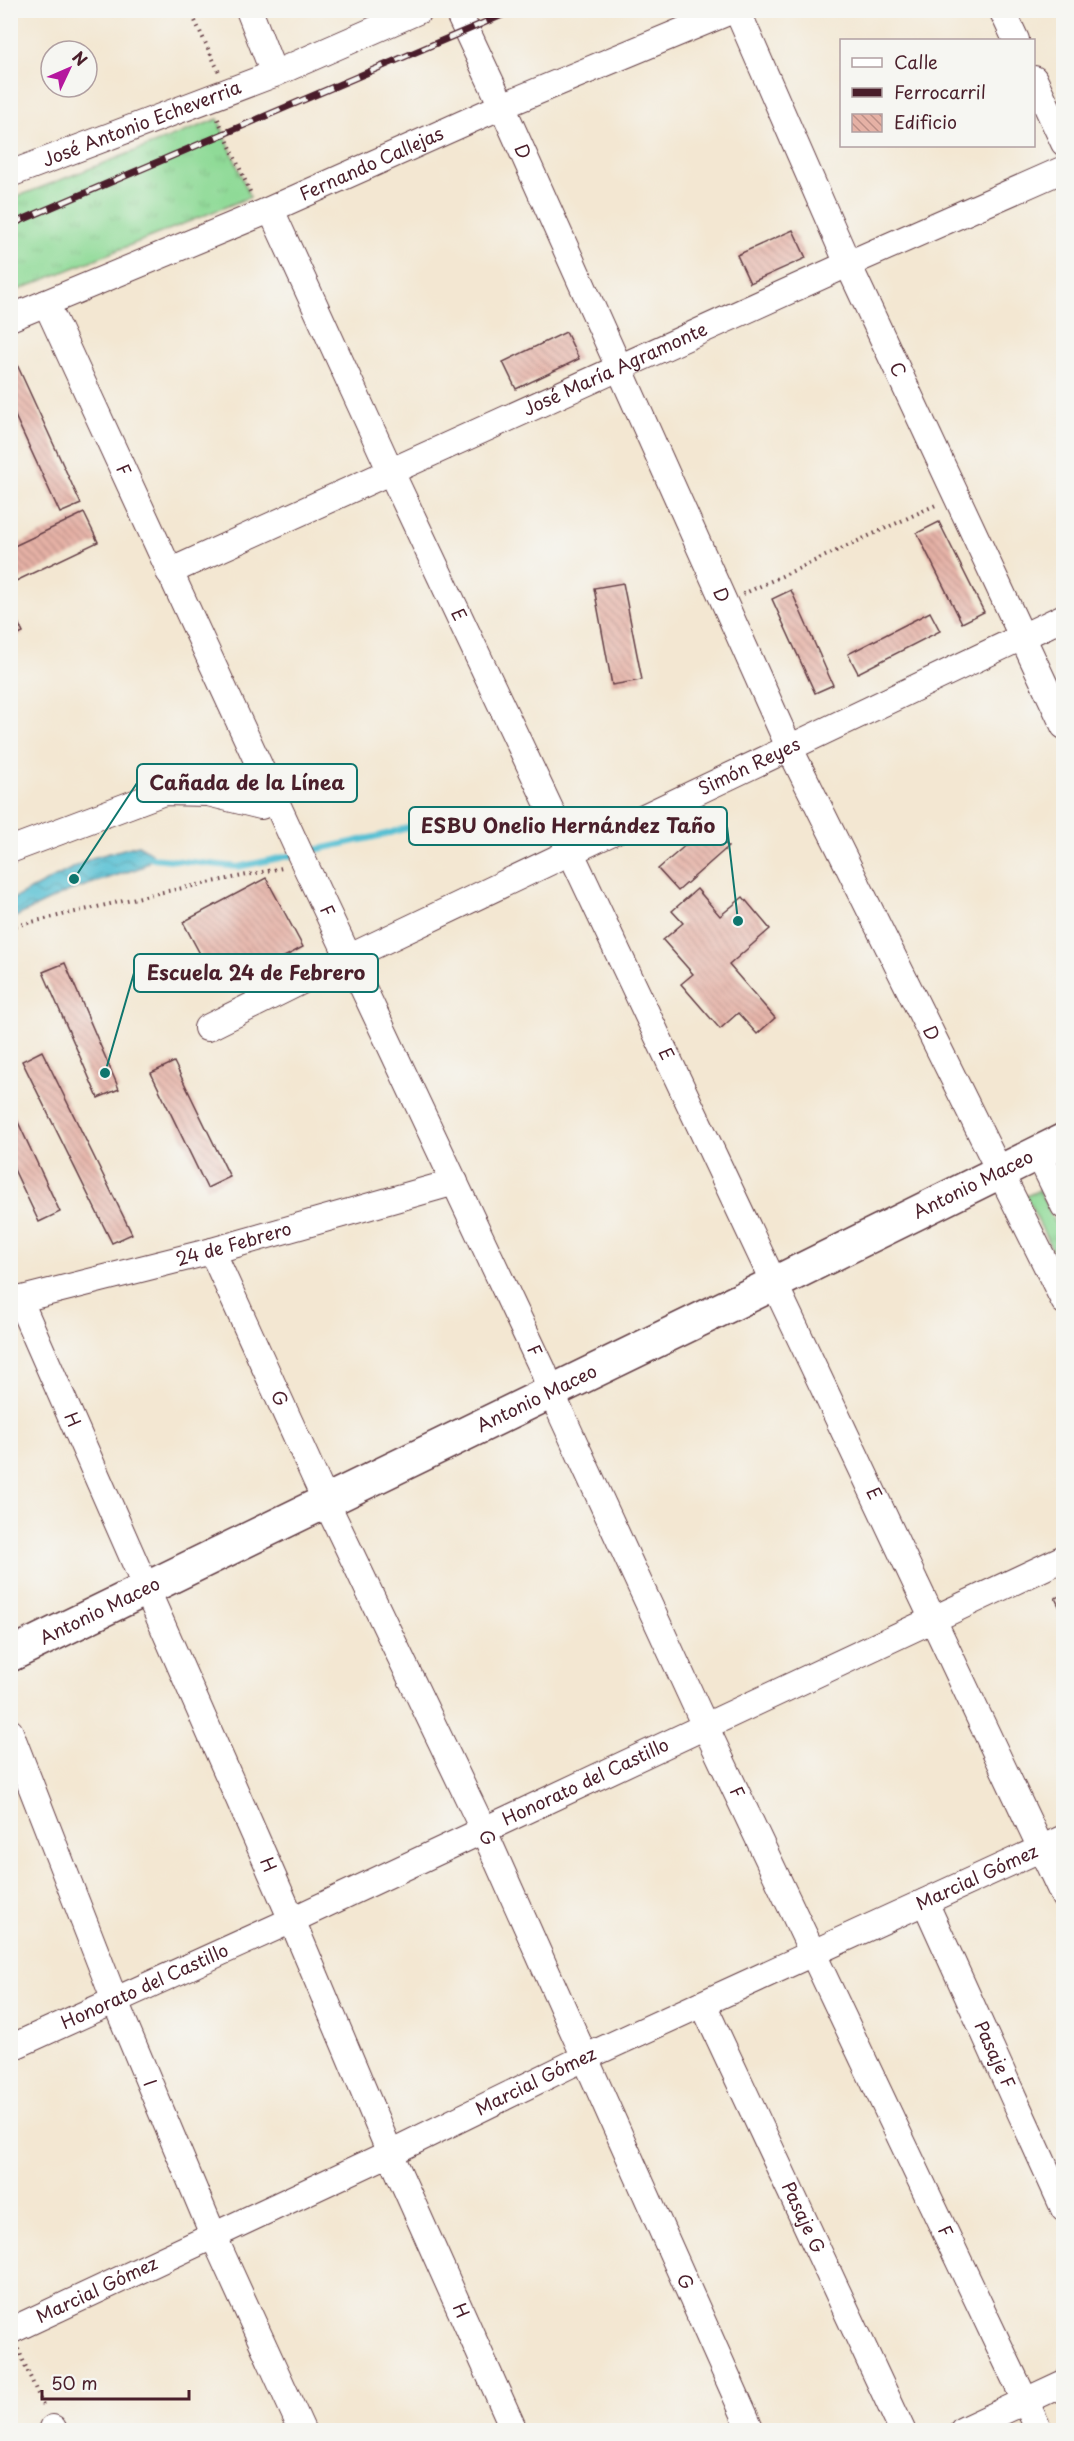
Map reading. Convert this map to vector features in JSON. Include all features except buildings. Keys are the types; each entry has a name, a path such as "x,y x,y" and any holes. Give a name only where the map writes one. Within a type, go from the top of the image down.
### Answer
{"main road":[{"name":"Antonio Maceo","path":"10,1655 1051,1147"}],"street":[{"path":"249,10 274,74"},
{"name":"José Antonio Echeverria","path":"10,174 274,74 420,10"},
{"name":"D","path":"457,10 789,747 1064,1301"},
{"name":"Fernando Callejas","path":"10,318 265,212 502,106 735,10"},
{"name":"C","path":"735,10 848,264 1064,726"},
{"path":"1002,10 1016,39"},
{"path":"1035,81 1064,143"},
{"name":"José María Agramonte","path":"170,572 848,264 1064,169"},
{"name":"E","path":"265,212 391,472 932,1620 1052,1844 1064,1897"},
{"name":"F","path":"46,303 306,870 350,957 543,1370 551,1392 705,1726 1039,2430"},
{"name":"Simón Reyes","path":"207,1028 350,957 1064,617"},
{"path":"10,850 164,792 208,793 280,809"},
{"path":"1051,1147 1064,1206"},
{"name":"24 de Febrero","path":"15,1301 212,1251 455,1182"},
{"name":"G","path":"212,1251 326,1502 483,1829 751,2430"},
{"name":"H","path":"15,1301 147,1588 292,1920 390,2153 514,2430"},
{"name":"Honorato del Castillo","path":"10,2048 292,1920 1064,1558"},
{"name":"I","path":"10,1732 115,2001 214,2237 302,2430"},
{"name":"Marcial Gómez","path":"11,2331 214,2237 586,2058 1052,1844"},
{"name":"Pasaje F","path":"925,1902 1064,2208"},
{"name":"Pasaje G","path":"703,2004 902,2430"},
{"path":"963,2430 1064,2383"}],"path":[{"path":"190,10 215,61 218,96 265,212"},
{"path":"724,602 955,496"},
{"path":"10,927 280,868 306,870"},
{"path":"11,2331 54,2429"}],"green space":[{"path":"218,119 250,197 11,293 11,199"},
{"path":"1039,1190 1063,1241 1063,1272 1026,1196"}],"water":[{"path":"138,845 152,853 149,861 142,867 69,891 11,919 11,900 92,858"}],"waterway":[{"path":"306,852 379,836 428,822"},
{"path":"143,857 238,867 293,855"}],"railway":[{"path":"10,225 514,10"}],"place":[{"name":"Cañada de la Línea","path":"74,879"},
{"name":"ESBU Onelio Hernández Taño","path":"738,921"},
{"name":"Escuela 24 de Febrero","path":"105,1073"}]}
